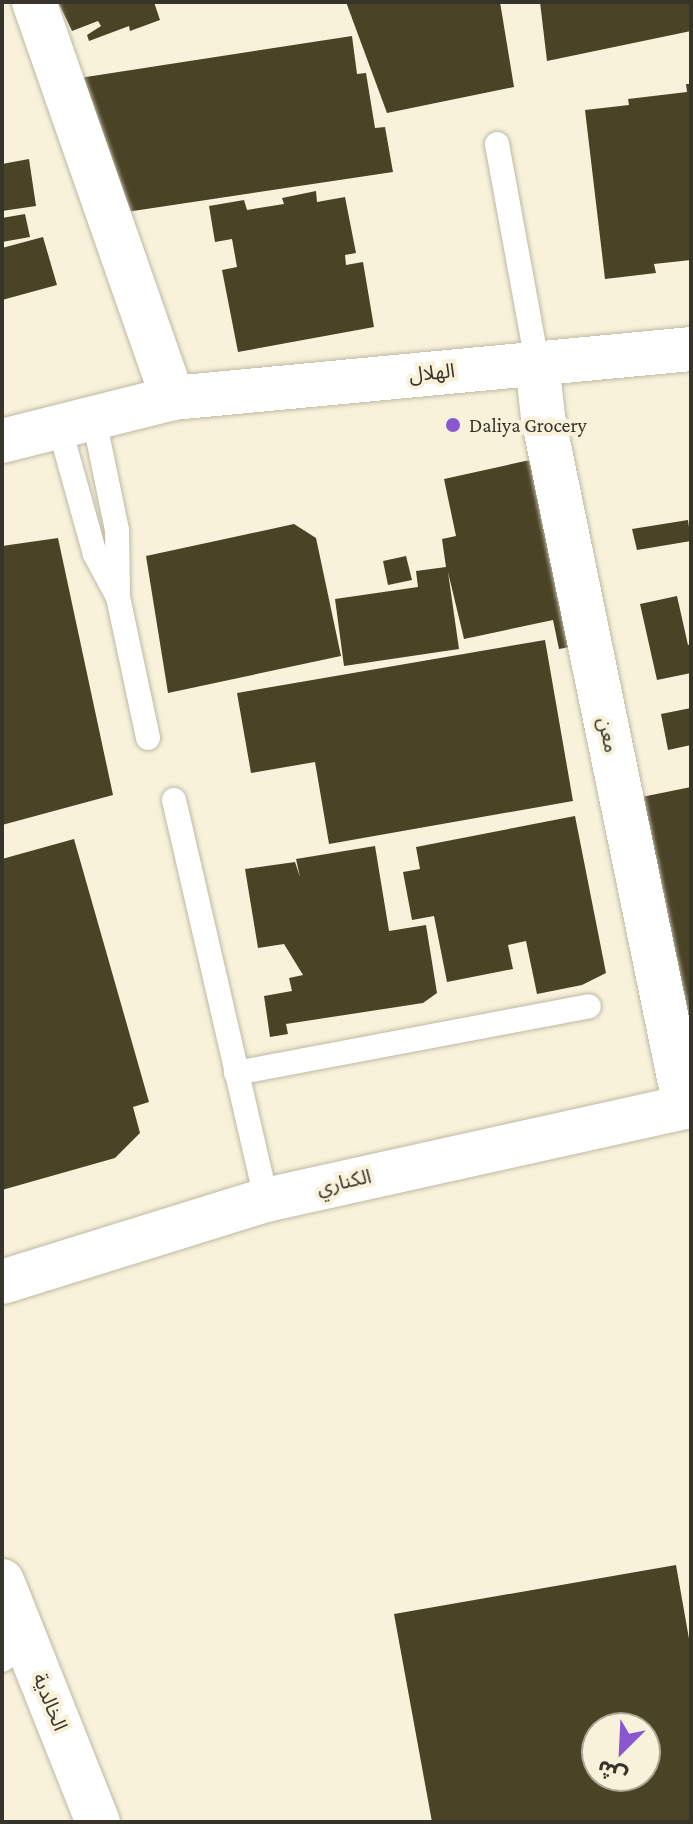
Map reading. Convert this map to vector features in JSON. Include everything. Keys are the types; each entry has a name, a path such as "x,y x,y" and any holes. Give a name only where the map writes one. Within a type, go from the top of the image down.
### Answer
{"street":[{"path":"34,2 173,398"},
{"name":"الهلال","path":"2,441 173,398 691,349"},
{"name":"معن","path":"537,362 546,432 688,1106"},
{"name":"الكناري","path":"2,1282 266,1200 688,1106"},
{"name":"الخالدية","path":"2,1581 15,1652 98,1822"}],"lane":[{"path":"497,144 537,362"},
{"path":"77,424 95,554 118,597"},
{"path":"77,424 117,530 118,597 148,738"},
{"path":"174,800 266,1200"},
{"path":"236,1073 589,1006"}],"building":[{"path":"58,2 154,2 160,20 130,31 129,26 89,41 87,35 101,26 98,21 72,31"},
{"path":"346,2 500,2 514,87 387,113"},
{"path":"540,2 691,2 691,31 547,61"},
{"path":"352,36 357,74 366,73 375,128 385,127 393,172 113,214 73,79"},
{"path":"686,84 691,84 691,260 654,264 656,273 605,279 585,110 629,105 628,99 687,92"},
{"path":"29,159 36,206 2,211 2,164"},
{"path":"316,191 317,202 345,197 356,253 345,255 346,265 363,262 374,327 238,352 222,270 237,267 232,239 215,242 209,206 244,200 247,210 284,204 282,198"},
{"path":"25,214 30,237 2,242 2,218"},
{"path":"43,237 57,285 2,300 2,248"},
{"path":"530,460 570,647 559,649 553,620 464,639 448,572 459,649 344,666 335,599 418,587 416,571 446,567 442,539 456,536 444,479"},
{"path":"688,520 691,541 637,550 632,529"},
{"path":"294,524 316,538 341,656 168,693 146,556"},
{"path":"58,538 113,795 2,825 2,546"},
{"path":"406,556 412,580 388,585 383,561"},
{"path":"677,596 688,645 691,644 691,673 657,680 640,604"},
{"path":"545,640 573,801 329,844 315,762 251,773 237,693"},
{"path":"691,708 691,745 668,750 661,714"},
{"path":"691,787 691,1052 622,801"},
{"path":"575,816 606,973 582,985 537,994 526,941 508,945 513,969 447,982 434,916 412,920 403,872 420,869 416,847"},
{"path":"74,839 149,1102 133,1107 140,1133 115,1158 2,1190 2,859"},
{"path":"375,846 389,931 426,925 437,993 423,1003 286,1024 288,1034 270,1037 264,996 292,991 289,978 303,975 284,944 258,948 245,869 295,862 300,877 296,859"},
{"path":"676,1565 691,1650 691,1822 432,1822 394,1614"}],"place":[{"name":"Daliya Grocery","path":"453,425"}]}
